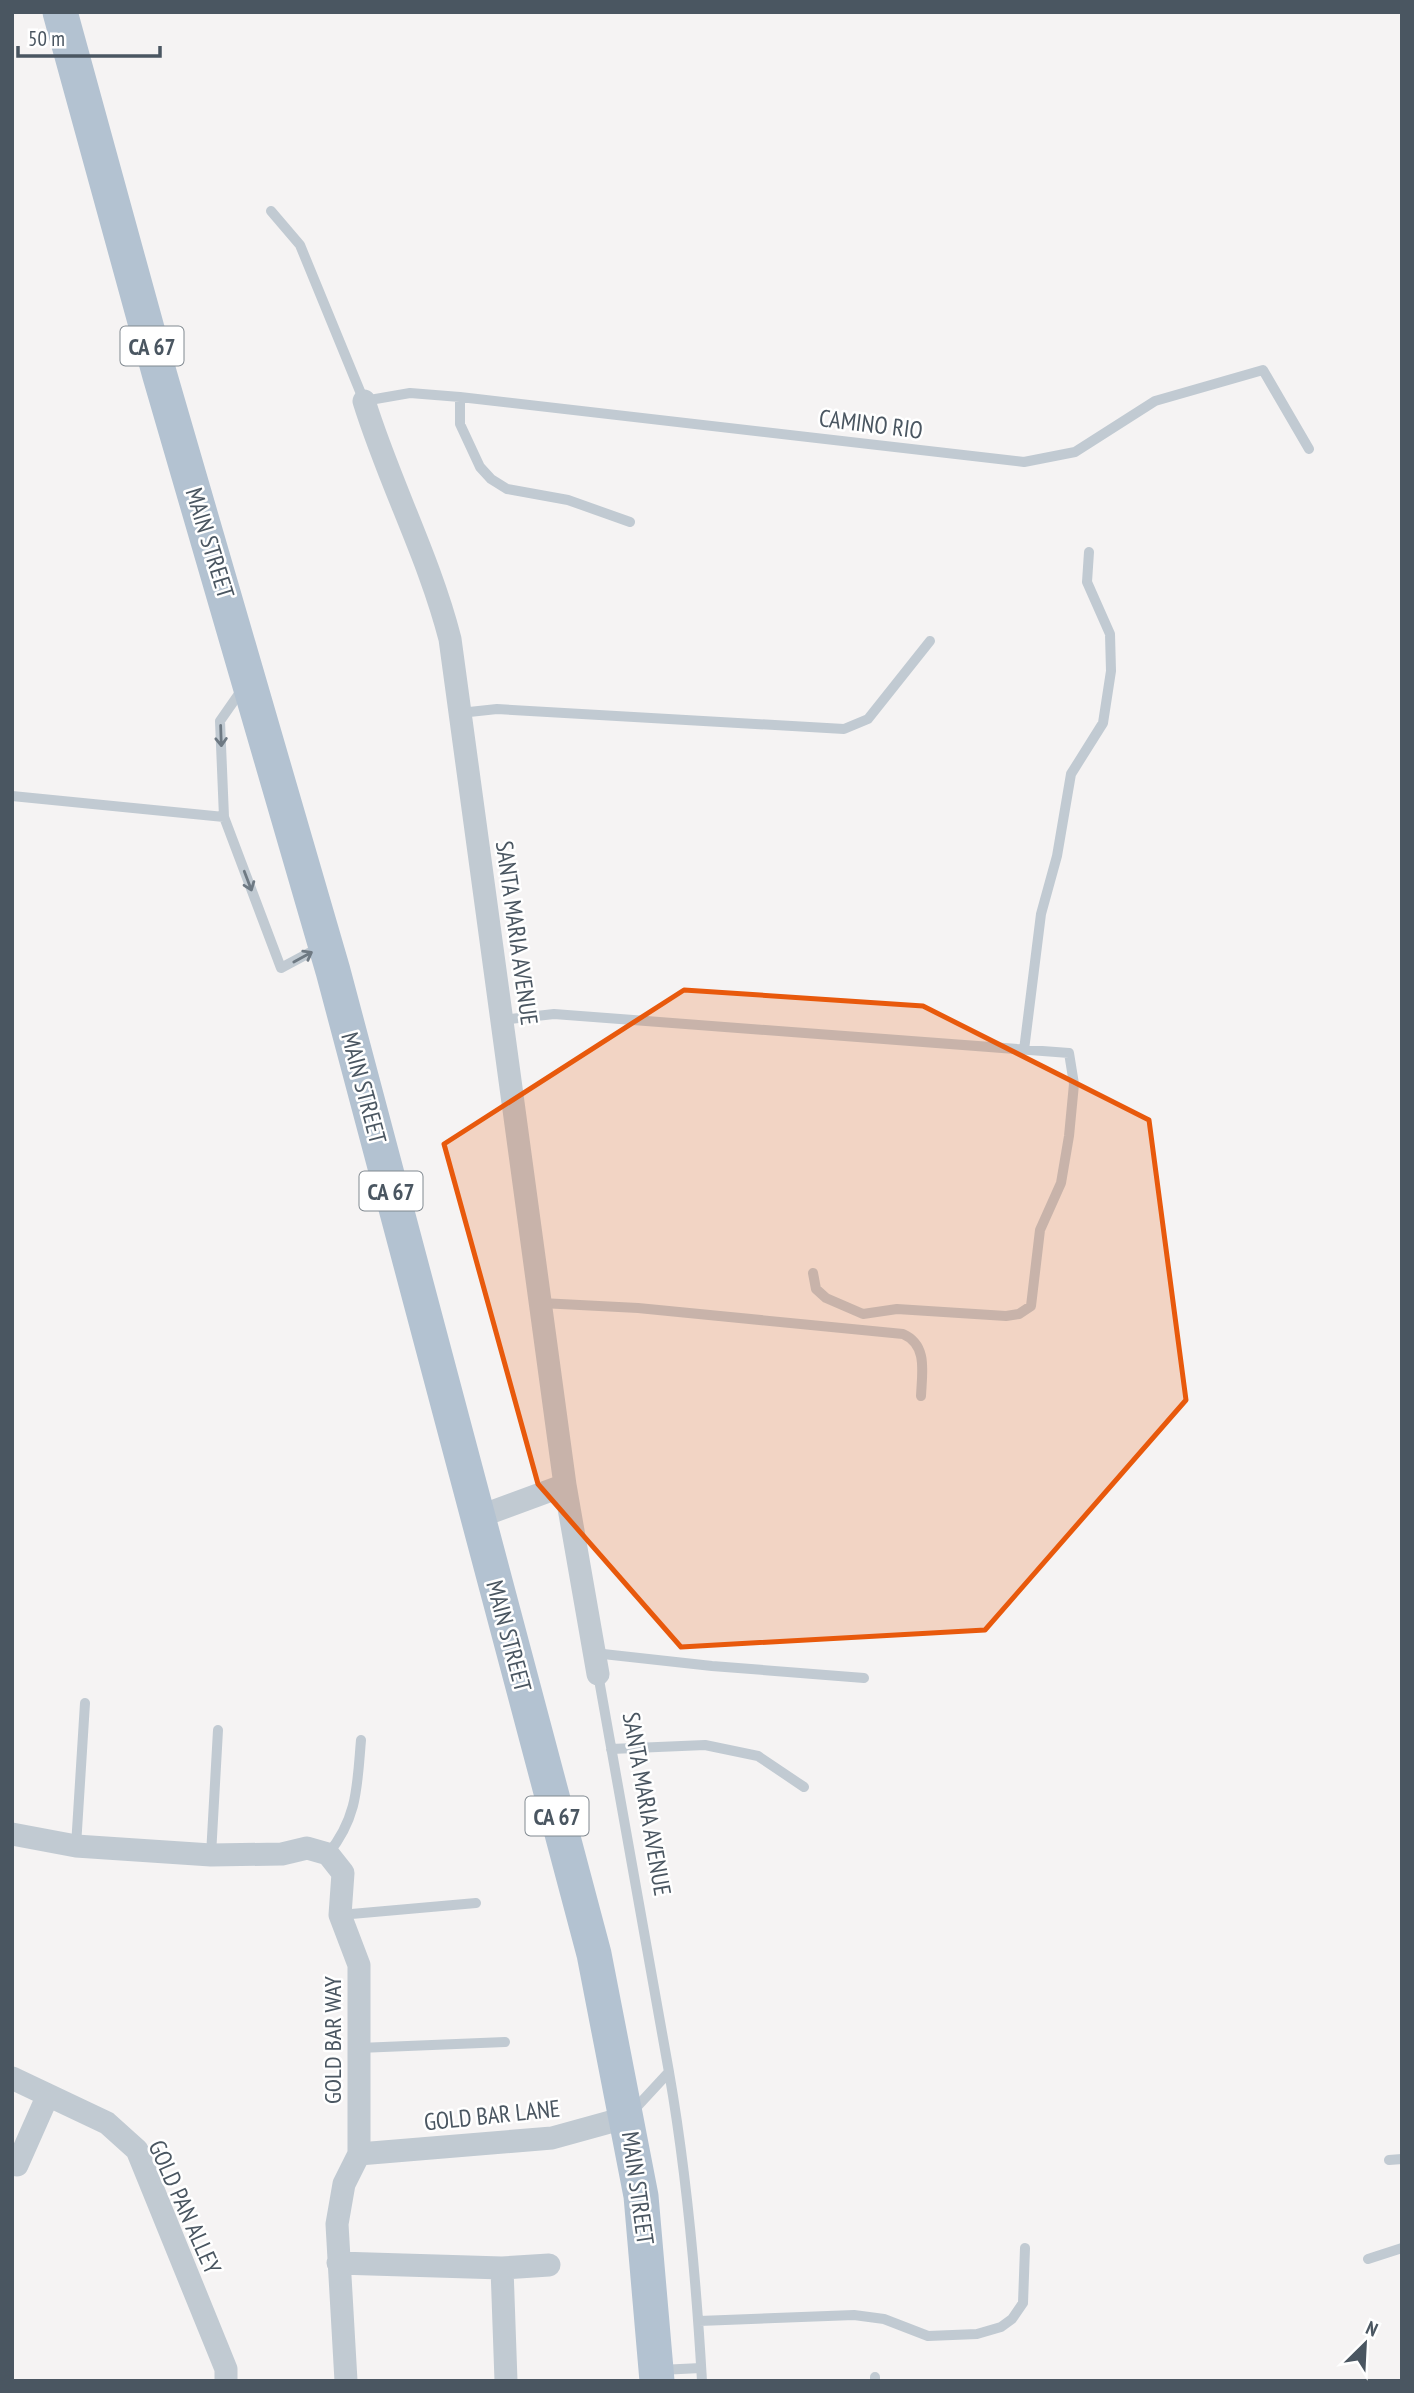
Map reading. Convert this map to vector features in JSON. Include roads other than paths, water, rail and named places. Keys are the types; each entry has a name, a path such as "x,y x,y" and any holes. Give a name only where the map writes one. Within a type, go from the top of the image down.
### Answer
{"main road":[{"name":"MAIN STREET","path":"61,12 160,376 250,677 324,945 594,1954 628,2117 646,2233 657,2375"}],"street":[{"name":"SANTA MARIA AVENUE","path":"364,401 376,441 438,593 450,639 565,1485 596,1663"},
{"path":"478,1517 565,1485"},
{"path":"12,1834 76,1846 211,1855 282,1854 307,1848 328,1854"},
{"name":"GOLD BAR WAY","path":"328,1854 343,1873 340,1915 359,1965 359,2154 344,2184 337,2224 346,2381"},
{"name":"GOLD PAN ALLEY","path":"12,2078 107,2123 137,2150 226,2369 226,2381"},
{"path":"17,2165 48,2095"},
{"name":"GOLD BAR LANE","path":"359,2154 552,2138 628,2117"},
{"path":"338,2263 502,2268 549,2265"},
{"path":"502,2268 506,2381"}],"lane":[{"path":"271,211 300,245 364,401"},
{"name":"CAMINO RIO","path":"364,401 410,393 460,397 1024,462 1075,452 1155,401 1263,370 1309,449"},
{"path":"460,397 460,424 480,467 491,479 507,489 568,500 630,522"},
{"path":"1024,1050 1041,914 1057,856 1071,774 1102,723 1111,671 1110,634 1087,582 1089,552"},
{"path":"460,713 498,709 844,729 868,719 930,641"},
{"path":"250,677 220,721 224,817 281,968 324,945"},
{"path":"12,796 224,817"},
{"path":"502,1020 554,1014 1069,1053 1074,1084 1061,1183 1040,1230 1031,1306 1020,1314 1006,1317 897,1309 863,1314 826,1298 817,1289 813,1273"},
{"path":"541,1303 638,1308 903,1334 918,1344 922,1357 921,1396"},
{"path":"596,1663 712,1667 864,1678"},
{"name":"SANTA MARIA AVENUE","path":"596,1663 683,2150 702,2381"},
{"path":"76,1846 85,1703"},
{"path":"211,1855 218,1730"},
{"path":"328,1854 345,1833 355,1807 361,1740"},
{"path":"611,1749 705,1745 758,1756 804,1787"},
{"path":"340,1915 476,1903"},
{"path":"359,2048 505,2042"},
{"path":"628,2117 669,2072"},
{"path":"1389,2160 1402,2160"},
{"path":"699,2321 854,2315 884,2319 928,2336 977,2334 1001,2327 1012,2319 1023,2303 1025,2248"},
{"path":"1368,2259 1402,2248"},
{"path":"657,2375 701,2368"}]}
